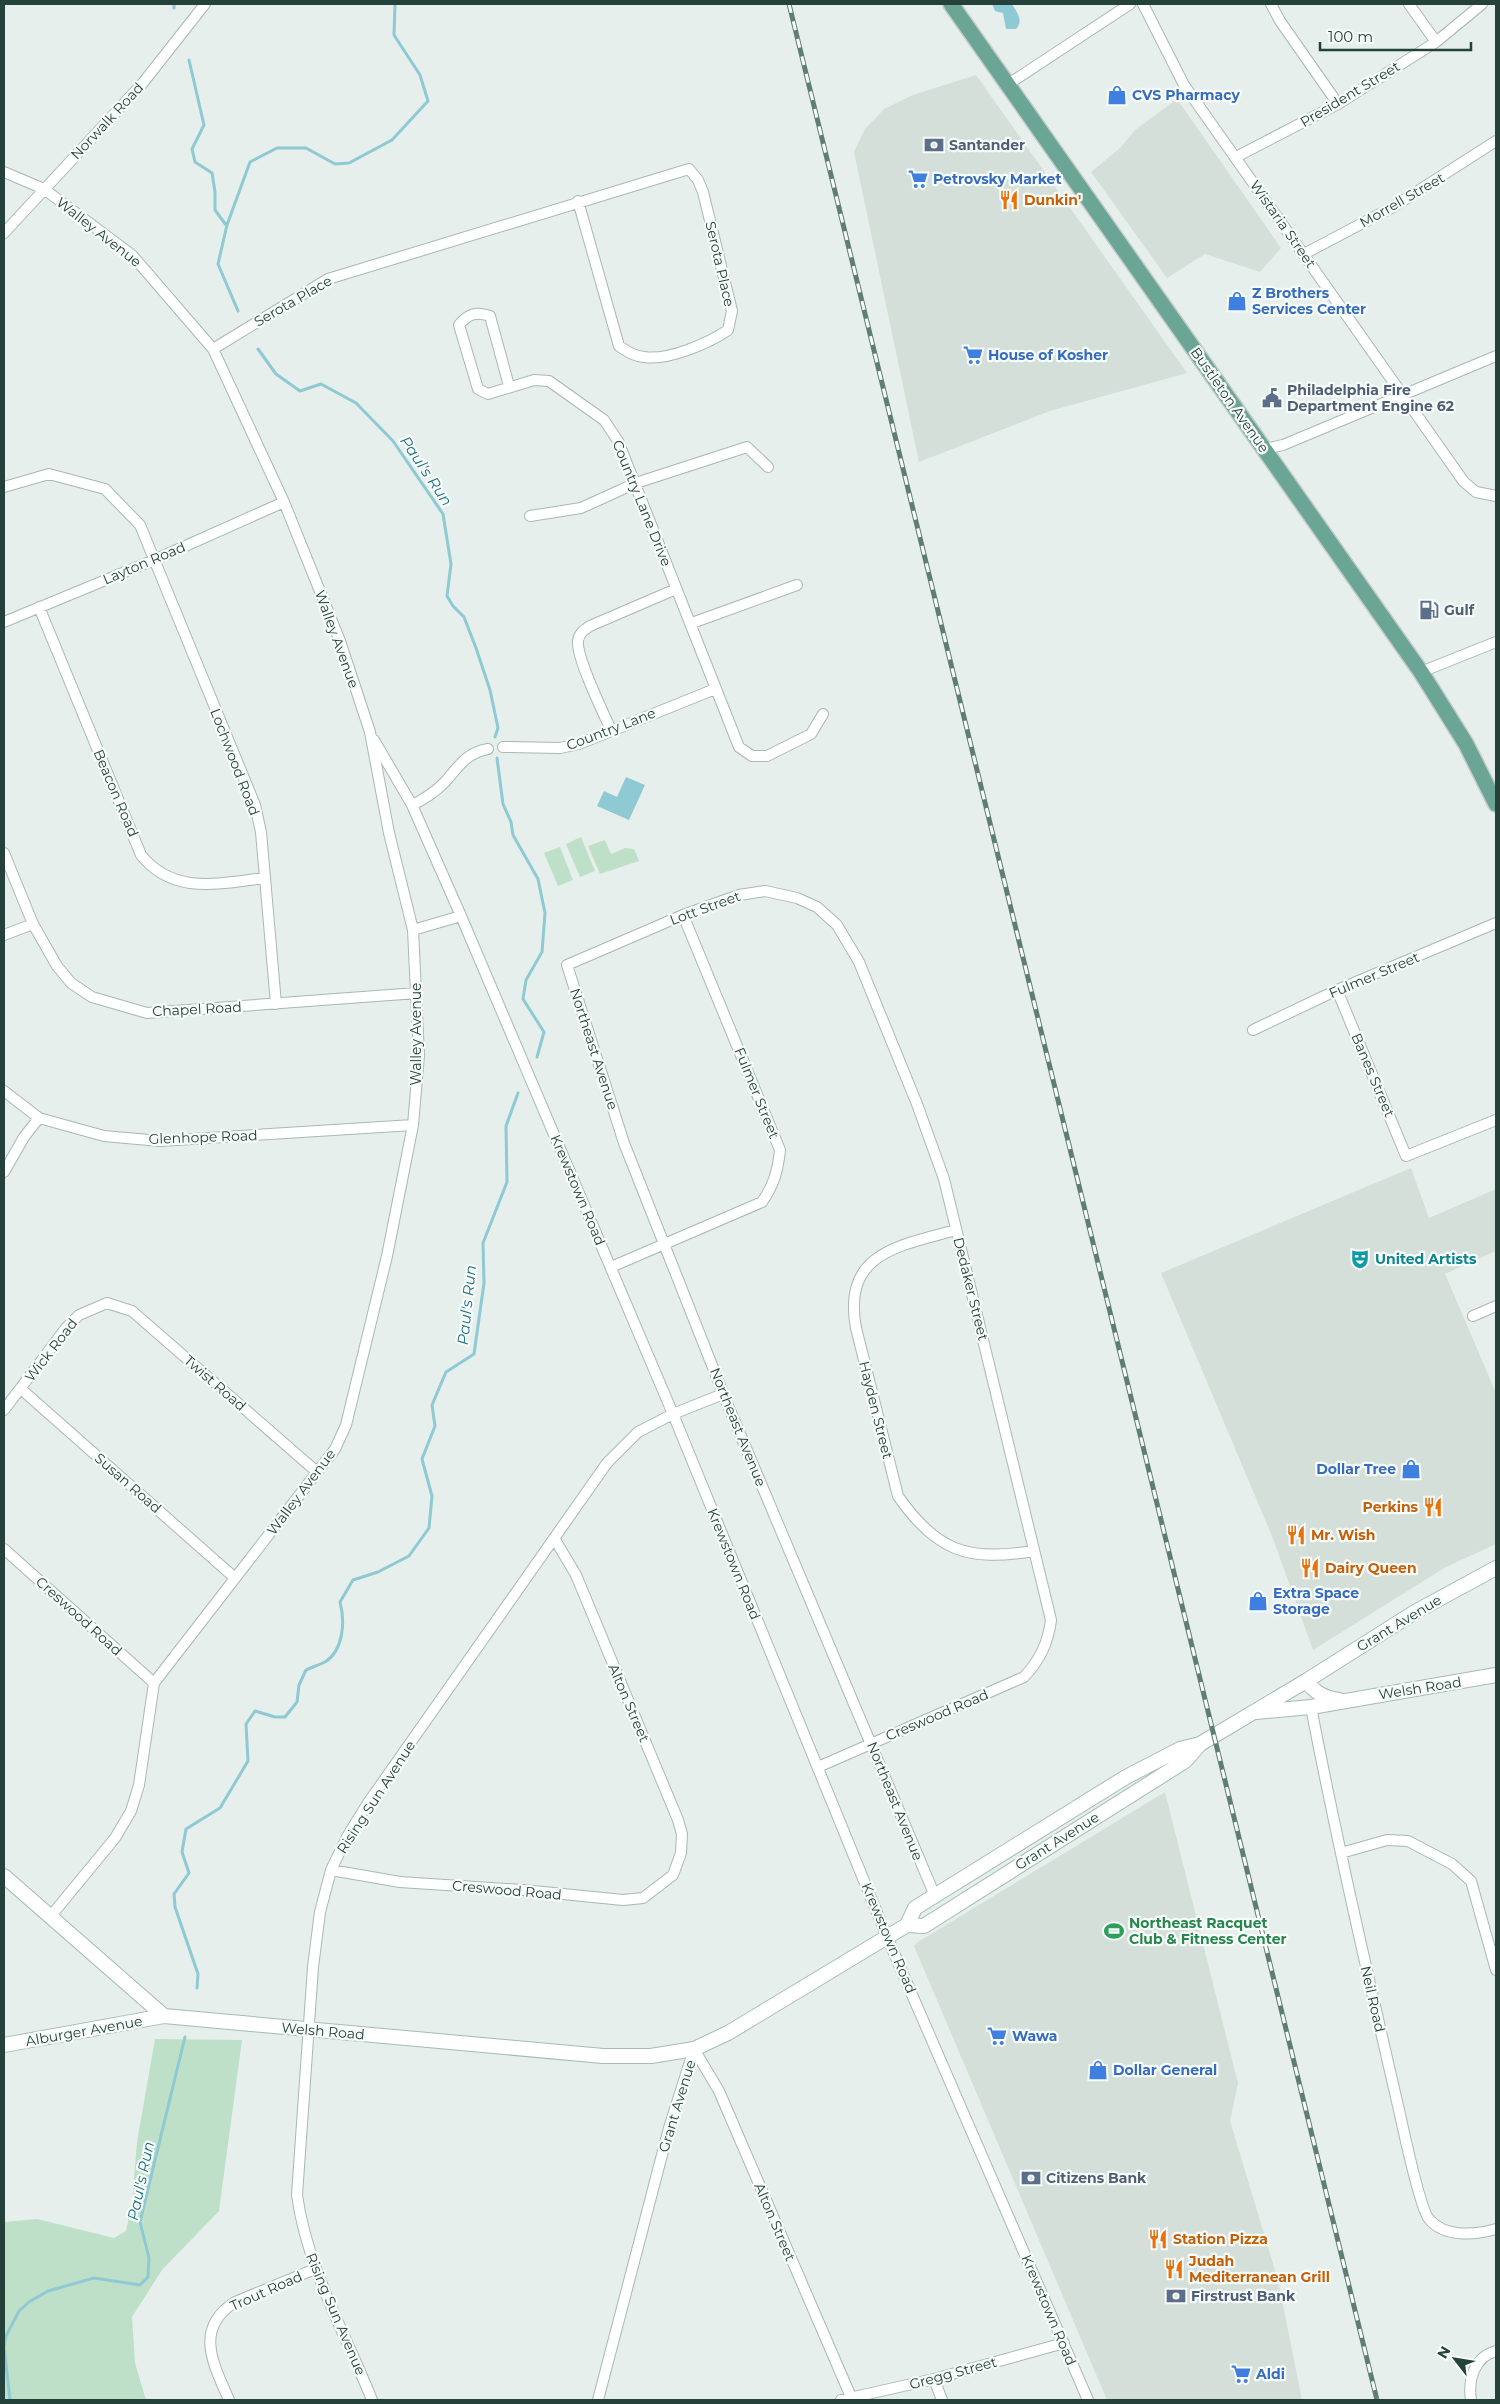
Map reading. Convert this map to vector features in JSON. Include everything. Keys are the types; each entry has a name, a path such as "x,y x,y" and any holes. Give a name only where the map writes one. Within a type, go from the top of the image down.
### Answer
{"main road":[{"name":"Bustleton Avenue","path":"951,4 1421,672 1466,744 1496,804"},
{"name":"Grant Avenue","path":"694,2048 755,2018 887,1937 906,1925 915,1908 1126,1777 1180,1749 1200,1744 1306,1681 1395,1624 1496,1568"},
{"name":"Welsh Road","path":"1253,1712 1310,1707 1496,1676"},
{"name":"Welsh Road","path":"1306,1681 1318,1694 1329,1699 1345,1701"},
{"name":"Grant Avenue","path":"906,1925 924,1926 1185,1761 1200,1744"},
{"path":"4,1876 164,2016"},
{"name":"Welsh Road","path":"164,2016 603,2056 651,2056 694,2048"},
{"name":"Alburger Avenue","path":"4,2045 164,2016"}],"street":[{"name":"Norwalk Road","path":"4,233 142,84 205,4"},
{"path":"1007,85 1130,4"},
{"name":"Wistaria Street","path":"1143,4 1184,85 1404,394 1464,482 1476,492 1496,496"},
{"path":"1271,4 1280,21 1338,104"},
{"path":"1409,4 1436,42"},
{"name":"President Street","path":"1236,157 1338,104 1436,42 1482,4"},
{"name":"Morrell Street","path":"1304,254 1394,207 1496,140"},
{"name":"Serota Place","path":"212,349 328,279 578,201 688,169 698,180 714,238 732,311 728,330 713,340 660,358 632,354 620,346 578,201"},
{"name":"Walley Avenue","path":"4,172 44,189 132,255 212,349 284,502 340,641 370,732 389,833 413,930 419,1054 413,1125 387,1256 346,1425 335,1448 154,1683 139,1785 130,1812 115,1838 50,1917"},
{"name":"Country Lane Drive","path":"509,386 490,316 480,312 467,315 460,325 478,389 488,394 509,386 534,380 549,381 604,420 618,441 676,589 692,623 715,689 739,747 752,756 767,756 811,734 823,714"},
{"path":"1265,449 1283,445 1496,356"},
{"path":"530,516 581,508 636,483 747,448 768,467"},
{"name":"Lochwood Road","path":"4,487 49,474 105,489 140,525 255,805 261,832 276,1004"},
{"name":"Layton Road","path":"4,622 154,560 284,502"},
{"path":"692,623 797,585"},
{"path":"611,730 587,677 577,642 581,632 590,626 676,589"},
{"name":"Beacon Road","path":"39,607 142,855 147,862 167,876 196,885 265,878"},
{"path":"1421,672 1496,642"},
{"name":"Country Lane","path":"503,747 560,748 579,744 715,689"},
{"name":"Krewstown Road","path":"370,732 412,805 461,916 673,1414 887,1937 1088,2400"},
{"path":"412,805 428,797 464,759 475,752 488,749"},
{"name":"Chapel Road","path":"4,853 32,924 57,966 71,983 92,997 147,1013 417,993"},
{"name":"Lott Street","path":"581,958 683,915 739,895 765,891 796,898 817,907 829,918"},
{"name":"Fulmer Street","path":"611,1267 666,1245 762,1202 775,1180 780,1150 683,915"},
{"path":"413,930 461,916"},
{"name":"Dedaker Street","path":"829,918 847,939 870,989 917,1104 944,1179 1051,1620 1048,1641 1034,1667 1028,1673"},
{"name":"Fulmer Street","path":"1253,1030 1337,990 1496,923"},
{"path":"4,935 32,924"},
{"name":"Northeast Avenue","path":"581,958 567,965 624,1143 666,1245 723,1394 936,1896"},
{"name":"Banes Street","path":"1337,990 1406,1156 1496,1120"},
{"name":"Glenhope Road","path":"4,1091 39,1118 104,1136 160,1141 413,1125"},
{"path":"4,1172 24,1137 39,1118"},
{"name":"Hayden Street","path":"956,1230 903,1244 874,1259 862,1273 854,1289 853,1309 856,1328 898,1496 913,1518 952,1548 975,1554 1001,1556 1033,1552"},
{"name":"Twist Road","path":"107,1303 132,1311 317,1472"},
{"name":"Wick Road","path":"4,1410 66,1328 79,1315 107,1303"},
{"path":"1473,1316 1496,1306"},
{"name":"Susan Road","path":"21,1389 235,1578"},
{"name":"Rising Sun Avenue","path":"372,2400 315,2270 301,2226 297,2195 313,1967 320,1912 331,1870 347,1836 368,1803 607,1463 638,1432 673,1414 723,1394"},
{"name":"Alton Street","path":"554,1538 576,1575 678,1820 682,1834 681,1853 674,1872"},
{"name":"Creswood Road","path":"4,1549 154,1683"},
{"name":"Creswood Road","path":"818,1767 1024,1677 1028,1673"},
{"name":"Neil Road","path":"1310,1707 1340,1853 1410,2158 1428,2218 1442,2228 1461,2234 1480,2234 1496,2229"},
{"path":"1340,1853 1387,1840 1408,1841 1452,1864 1471,1881 1496,1970"},
{"name":"Creswood Road","path":"331,1870 400,1882 523,1890 623,1900 643,1898 674,1872"},
{"name":"Alton Street","path":"694,2048 719,2091 846,2399"},
{"name":"Grant Avenue","path":"598,2400 669,2128 694,2048"},
{"name":"Trout Road","path":"229,2400 210,2358 209,2341 218,2318 226,2308 235,2302 315,2270"},
{"name":"Gregg Street","path":"846,2399 934,2379 1064,2343"},
{"path":"1470,2396 1469,2386 1476,2365 1489,2353 1496,2351"},
{"path":"934,2379 942,2400"}],"shaded area":[{"path":"976,75 1187,373 1050,411 919,462 854,152 865,129 884,109 913,95"},
{"path":"1177,99 1281,248 1260,272 1205,254 1167,278 1091,172 1120,148 1135,130"},
{"path":"1411,1168 1429,1218 1496,1189 1496,1251 1445,1274 1496,1393 1496,1544 1446,1567 1313,1650 1272,1536 1161,1273"},
{"path":"1165,1792 1238,2083 1230,2121 1278,2280 1302,2400 1107,2400 914,1946"}],"green space":[{"path":"581,837 595,871 580,877 566,844"},
{"path":"605,840 611,854 625,848 634,849 639,861 600,874 588,846"},
{"path":"560,847 573,880 558,886 544,853"},
{"path":"155,2039 242,2040 219,2211 162,2270 132,2317 135,2363 146,2400 4,2400 4,2222 37,2219 114,2238 126,2231 132,2203 137,2142"}],"water":[{"path":"992,4 1012,4 1020,20 1016,29 1006,29 1003,13 995,11"},
{"path":"626,777 645,785 629,820 597,806 604,791 617,797"}],"waterway":[{"path":"238,311 218,264 227,225 250,162 277,148 306,148 335,164 349,163 392,140 428,101 420,75 394,35 395,4"},
{"path":"189,60 204,125 192,149 195,162 212,173 215,210 226,225"},
{"name":"Paul's Run","path":"258,349 276,374 300,391 321,384 356,403 393,441 443,514 451,564 447,596 453,606 464,617 476,648 490,690 498,728 495,737"},
{"name":"Paul's Run","path":"497,758 503,804 511,822 513,835 538,879 545,913 542,952 526,980 523,999 544,1032 537,1057"},
{"name":"Paul's Run","path":"197,1988 198,1974 175,1907 174,1894 189,1873 182,1852 186,1829 220,1808 248,1761 246,1724 255,1711 275,1717 285,1717 297,1702 299,1685 306,1670 325,1662 336,1650 342,1635 342,1610 340,1602 353,1580 378,1572 409,1556 429,1528 432,1496 422,1459 435,1426 432,1405 446,1372 474,1354 484,1283 483,1243 507,1182 506,1126 518,1093"},
{"name":"Paul's Run","path":"10,2400 4,2347 6,2336 19,2311 29,2302 48,2291 94,2278 140,2285 148,2277 149,2258 140,2222 185,2037"}],"railway":[{"path":"789,4 1377,2400"}],"place":[{"name":"CVS Pharmacy","path":"1117,95"},
{"name":"Santander","path":"934,145"},
{"name":"Petrovsky Market","path":"918,179"},
{"name":"Dunkin'","path":"1009,200"},
{"name":"Z Brothers Services Center","path":"1237,301"},
{"name":"House of Kosher","path":"973,355"},
{"name":"Philadelphia Fire Department Engine 62","path":"1272,398"},
{"name":"Gulf","path":"1429,610"},
{"name":"United Artists","path":"1360,1259"},
{"name":"Dollar Tree","path":"1411,1469"},
{"name":"Perkins","path":"1433,1507"},
{"name":"Mr. Wish","path":"1296,1535"},
{"name":"Dairy Queen","path":"1310,1568"},
{"name":"Extra Space Storage","path":"1258,1601"},
{"name":"Northeast Racquet Club & Fitness Center","path":"1114,1931"},
{"name":"Wawa","path":"997,2036"},
{"name":"Dollar General","path":"1098,2070"},
{"name":"Citizens Bank","path":"1031,2178"},
{"name":"Station Pizza","path":"1158,2239"},
{"name":"Judah Mediterranean Grill","path":"1174,2269"},
{"name":"Firstrust Bank","path":"1176,2296"},
{"name":"Aldi","path":"1241,2374"}]}
